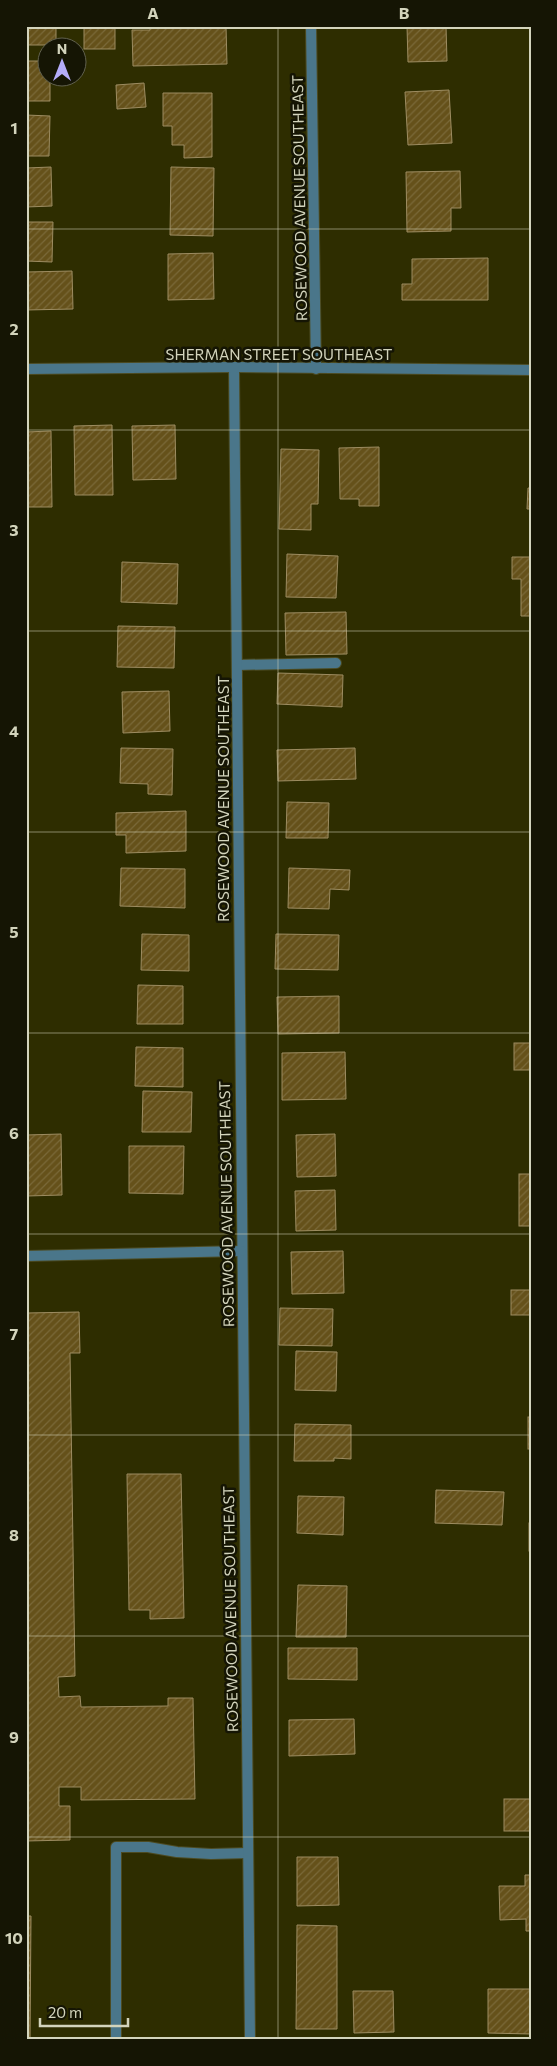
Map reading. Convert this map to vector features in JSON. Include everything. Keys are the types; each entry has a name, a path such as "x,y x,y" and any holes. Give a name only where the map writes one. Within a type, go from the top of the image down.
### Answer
{"street":[{"name":"ROSEWOOD AVENUE SOUTHEAST","path":"311,26 316,369"},
{"name":"ROSEWOOD AVENUE SOUTHEAST","path":"234,367 250,2040"},
{"name":"SHERMAN STREET SOUTHEAST","path":"26,369 234,367 531,370"},
{"path":"237,665 336,663"},
{"path":"26,1256 241,1251"},
{"path":"116,2040 116,1847 148,1847 177,1852 211,1854 248,1853"}],"building":[{"path":"26,26 56,26 56,38 38,38 38,45 26,45"},
{"path":"84,26 115,26 115,49 88,49 88,38 84,38"},
{"path":"150,26 226,26 227,64 133,66 132,30 150,30"},
{"path":"407,26 446,26 447,61 408,62"},
{"path":"26,61 38,61 38,88 50,88 50,101 26,101"},
{"path":"144,83 146,107 117,109 116,85"},
{"path":"449,90 452,143 408,145 405,92"},
{"path":"163,93 212,93 212,157 184,158 184,145 172,145 172,126 163,126"},
{"path":"26,115 50,116 49,156 26,156"},
{"path":"51,167 52,206 26,207 26,168"},
{"path":"171,167 214,168 213,236 170,235"},
{"path":"460,171 461,208 451,208 451,231 407,232 406,172"},
{"path":"26,222 53,222 52,262 26,261"},
{"path":"213,253 214,299 168,300 168,254"},
{"path":"488,258 488,300 402,300 402,284 412,284 412,259"},
{"path":"72,271 73,309 26,310 26,272"},
{"path":"112,425 113,495 75,495 74,426"},
{"path":"175,425 176,479 133,480 132,426"},
{"path":"51,431 52,507 26,507 26,432"},
{"path":"379,447 379,506 359,506 359,499 340,499 339,448"},
{"path":"281,449 319,450 318,504 311,504 311,530 279,529"},
{"path":"528,488 531,488 531,509 527,509"},
{"path":"287,554 338,556 336,598 286,597"},
{"path":"512,557 531,557 531,616 521,616 521,579 512,579"},
{"path":"122,562 178,564 177,604 121,602"},
{"path":"346,612 347,654 286,655 285,613"},
{"path":"118,626 175,627 174,668 117,667"},
{"path":"278,673 343,675 342,707 277,704"},
{"path":"169,691 170,731 123,733 122,692"},
{"path":"121,748 173,749 172,795 148,794 148,784 120,783"},
{"path":"355,748 356,779 278,781 277,750"},
{"path":"287,802 329,803 328,838 286,838"},
{"path":"186,811 186,851 126,853 126,835 116,835 116,813"},
{"path":"121,868 185,869 185,908 120,906"},
{"path":"289,868 350,870 349,890 330,889 329,909 288,908"},
{"path":"142,934 189,935 189,971 141,970"},
{"path":"276,934 339,935 338,970 275,969"},
{"path":"138,985 183,986 183,1024 137,1024"},
{"path":"339,996 339,1033 278,1034 277,997"},
{"path":"514,1043 531,1043 531,1070 514,1070"},
{"path":"136,1047 183,1048 183,1087 135,1086"},
{"path":"345,1052 346,1099 282,1100 282,1053"},
{"path":"143,1091 192,1092 191,1132 142,1132"},
{"path":"61,1134 62,1195 27,1196 26,1135"},
{"path":"335,1134 336,1176 297,1177 296,1135"},
{"path":"129,1146 184,1146 183,1194 129,1193"},
{"path":"519,1174 531,1174 531,1226 519,1226"},
{"path":"335,1190 336,1230 296,1231 295,1191"},
{"path":"343,1251 344,1293 292,1294 291,1252"},
{"path":"511,1290 531,1290 531,1315 511,1315"},
{"path":"280,1308 333,1309 332,1346 279,1345"},
{"path":"79,1312 80,1353 70,1353 75,1676 58,1677 59,1697 80,1696 81,1707 168,1706 168,1698 193,1698 195,1799 81,1800 81,1787 59,1787 59,1806 70,1806 70,1840 26,1841 26,1313"},
{"path":"296,1351 337,1352 336,1391 295,1390"},
{"path":"528,1417 531,1417 531,1449 528,1449"},
{"path":"295,1424 351,1425 351,1459 334,1458 334,1461 294,1461"},
{"path":"127,1474 181,1474 184,1618 150,1619 150,1610 129,1610"},
{"path":"436,1490 504,1492 502,1525 435,1523"},
{"path":"298,1496 344,1497 343,1535 297,1533"},
{"path":"529,1523 531,1523 531,1551 529,1551"},
{"path":"298,1585 347,1586 346,1637 296,1637"},
{"path":"288,1648 357,1648 357,1680 288,1679"},
{"path":"354,1719 355,1754 289,1756 289,1720"},
{"path":"504,1799 531,1799 531,1831 504,1831"},
{"path":"297,1857 338,1857 339,1905 297,1906"},
{"path":"525,1875 531,1875 531,1931 526,1931 526,1919 500,1920 499,1886 525,1886"},
{"path":"26,1916 31,1916 30,2040 26,2040"},
{"path":"297,1925 337,1926 337,2029 296,2029"},
{"path":"488,1989 531,1989 531,2034 488,2033"},
{"path":"353,1991 393,1991 394,2032 354,2033"}]}
